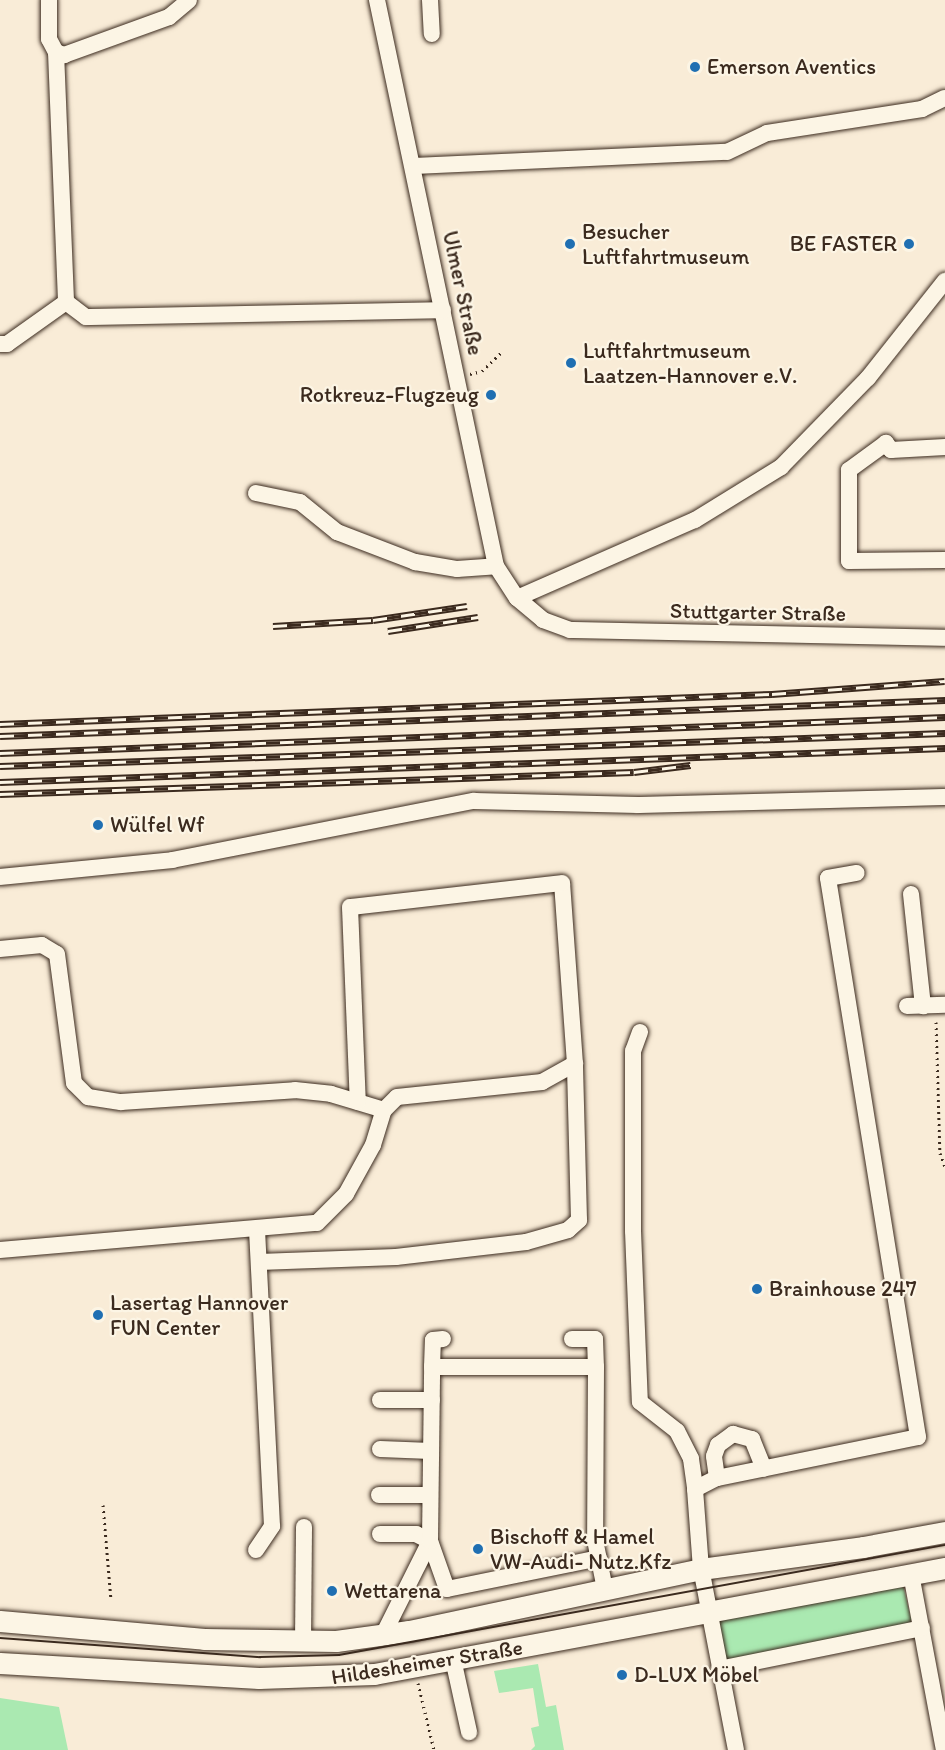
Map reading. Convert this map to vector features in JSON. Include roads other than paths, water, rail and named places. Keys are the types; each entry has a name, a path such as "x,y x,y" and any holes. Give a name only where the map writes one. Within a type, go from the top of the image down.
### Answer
{"main road":[{"name":"Hildesheimer Straße","path":"0,1621 204,1639 303,1643 383,1635 701,1569 863,1548 945,1532"},
{"name":"Hildesheimer Straße","path":"0,1663 320,1678 414,1666 709,1614 945,1568"}],"street":[{"path":"49,0 49,39 56,52 66,302"},
{"path":"56,52 72,55 158,21 184,7 189,0"},
{"name":"Ulmer Straße","path":"377,0 414,166 496,566 517,598 543,620 570,630"},
{"path":"430,0 432,34"},
{"path":"414,166 727,152 767,133 922,110 945,98"},
{"path":"517,598 695,520 781,467 868,378 945,281"},
{"path":"66,302 86,317 443,310"},
{"path":"0,344 7,344 66,302"},
{"path":"945,447 891,450 886,443 849,470 849,561 945,560"},
{"path":"256,493 300,502 337,532 415,562 457,569 496,566"},
{"name":"Stuttgarter Straße","path":"570,630 945,638"},
{"path":"0,877 172,860 474,801 638,805 945,797"},
{"path":"695,1490 717,1478 918,1437 828,878 857,873"},
{"path":"259,1262 396,1257 546,1239 568,1230 579,1220 575,1064 562,883 350,907 358,1102"},
{"path":"911,894 928,1006"},
{"path":"0,949 42,945 57,954 74,1083 88,1097 121,1102 295,1090 358,1102 384,1110"},
{"path":"640,1032 633,1051 633,1231 640,1402 677,1431 691,1459 701,1569 736,1750"},
{"path":"0,1250 305,1226 329,1213 361,1170 384,1110 408,1093 542,1082 575,1064"},
{"path":"256,1550 272,1526 257,1230"},
{"path":"443,1339 433,1340 430,1541 447,1589 599,1558"},
{"path":"572,1339 595,1340 595,1540 605,1589"},
{"path":"432,1367 596,1367"},
{"path":"380,1400 432,1400"},
{"path":"717,1478 718,1445 733,1434 752,1439 764,1469"},
{"path":"380,1449 431,1451"},
{"path":"380,1495 430,1496"},
{"path":"303,1643 304,1527"},
{"path":"380,1534 416,1534 430,1541"},
{"path":"383,1635 430,1541"},
{"path":"911,1574 944,1750"},
{"path":"719,1669 922,1628"},
{"path":"453,1659 469,1732"}],"tram line":[{"path":"0,1638 260,1657 339,1655 945,1545"}],"railway":[{"path":"273,626 373,620 467,606"},
{"path":"388,631 478,617"},
{"path":"0,724 772,694 945,681"},
{"path":"0,736 945,700"},
{"path":"0,753 945,717"},
{"path":"0,766 945,733"},
{"path":"0,782 945,748"},
{"path":"0,794 634,772 691,765"}],"place":[{"name":"Emerson Aventics","path":"695,67"},
{"name":"Besucher Luftfahrtmuseum","path":"570,244"},
{"name":"BE FASTER","path":"909,244"},
{"name":"Luftfahrtmuseum Laatzen-Hannover e.V.","path":"571,363"},
{"name":"Rotkreuz-Flugzeug","path":"491,395"},
{"name":"Wülfel Wf","path":"98,825"},
{"name":"Brainhouse 247","path":"757,1289"},
{"name":"Lasertag Hannover FUN Center","path":"98,1315"},
{"name":"Bischoff & Hamel VW-Audi- Nutz.Kfz","path":"478,1549"},
{"name":"Wettarena","path":"332,1591"},
{"name":"D-LUX Möbel","path":"622,1675"}]}
